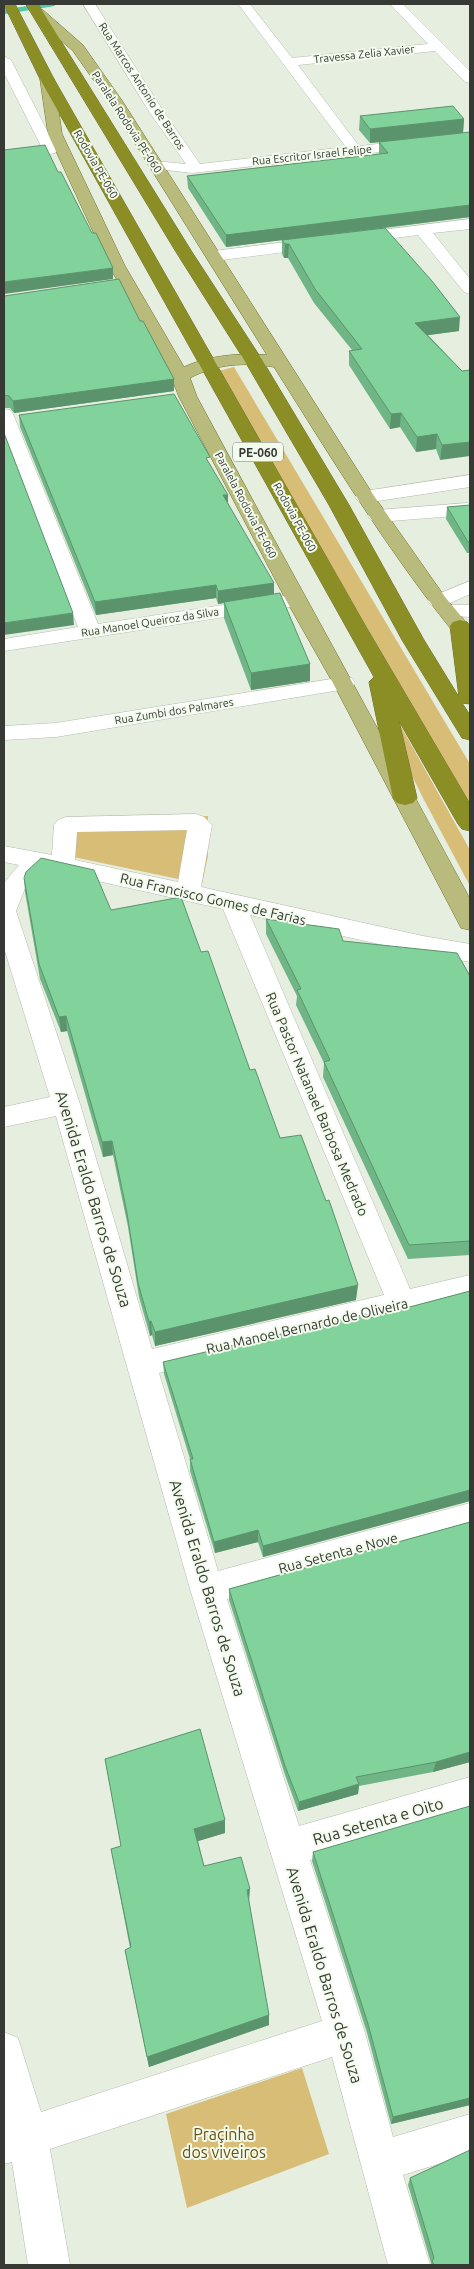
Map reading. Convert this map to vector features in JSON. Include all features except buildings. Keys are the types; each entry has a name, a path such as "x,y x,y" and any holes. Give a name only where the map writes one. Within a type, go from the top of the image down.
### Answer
{"highway":[{"name":"PE-060","path":"9,4 47,79"},
{"name":"PE-060","path":"35,9 45,28 252,358 339,505 413,640 470,732"},
{"name":"Rodovia PE-060","path":"47,79 470,824"},
{"path":"457,618 470,698"},
{"path":"375,659 405,798"}],"main road":[{"name":"Paralela Rodovia PE-060","path":"35,9 78,48 155,165 182,186 214,256 365,497 457,618"},
{"name":"Paralela Rodovia PE-060","path":"47,79 56,149 127,284 180,376 188,398 296,600 344,683 470,922"},
{"path":"180,376 209,364 252,358 282,363"}],"street":[{"name":"Rua Marcos Antonio de Barros","path":"88,4 157,113 196,168"},
{"path":"244,4 355,150"},
{"path":"400,4 438,47 470,79"},
{"name":"Travessa Zelia Xavier","path":"289,62 438,47"},
{"path":"4,60 56,149 31,152"},
{"path":"126,119 157,113"},
{"name":"Rua Escritor Israel Felipe","path":"155,165 196,168 470,138"},
{"name":"Rua Escritor Israel Felipe","path":"182,186 214,178 470,148"},
{"path":"214,256 470,224"},
{"path":"423,230 470,289"},
{"path":"108,287 127,284"},
{"path":"169,400 188,398"},
{"path":"12,418 90,631"},
{"path":"365,497 470,481"},
{"path":"378,516 467,509"},
{"path":"457,618 470,587"},
{"name":"Rua Manoel Queiroz da Silva","path":"4,645 296,600"},
{"name":"Rua Zumbi dos Palmares","path":"4,733 56,730 344,683"},
{"path":"52,863 66,825 193,822 199,824 188,893"},
{"name":"Rua Francisco Gomes de Farias","path":"4,854 423,945 470,953"},
{"name":"Avenida Eraldo Barros de Souza","path":"52,863 20,875 13,884 4,911 66,1104 207,1589 345,2033 379,2162 409,2265"},
{"name":"Rua Pastor Natanael Barbosa Medrado","path":"233,903 402,1304"},
{"path":"4,1117 66,1104"},
{"name":"Rua Manoel Bernardo de Oliveira","path":"143,1364 470,1287"},
{"name":"Rua Setenta e Nove","path":"207,1589 470,1517"},
{"name":"Rua Setenta e Oito","path":"287,1848 470,1795"},
{"path":"16,2140 345,2033"},
{"path":"4,2052 16,2140 49,2265"},
{"path":"379,2162 470,2134"}],"green space":[{"path":"234,367 470,764 470,805 218,371"},
{"path":"398,721 470,850 470,886 391,733"},
{"path":"208,816 208,856 202,884 59,854 62,822"},
{"name":"Praçinha dos viveiros","path":"302,2068 329,2154 187,2208 166,2114"}],"waterway":[{"path":"4,12 53,4"}]}
